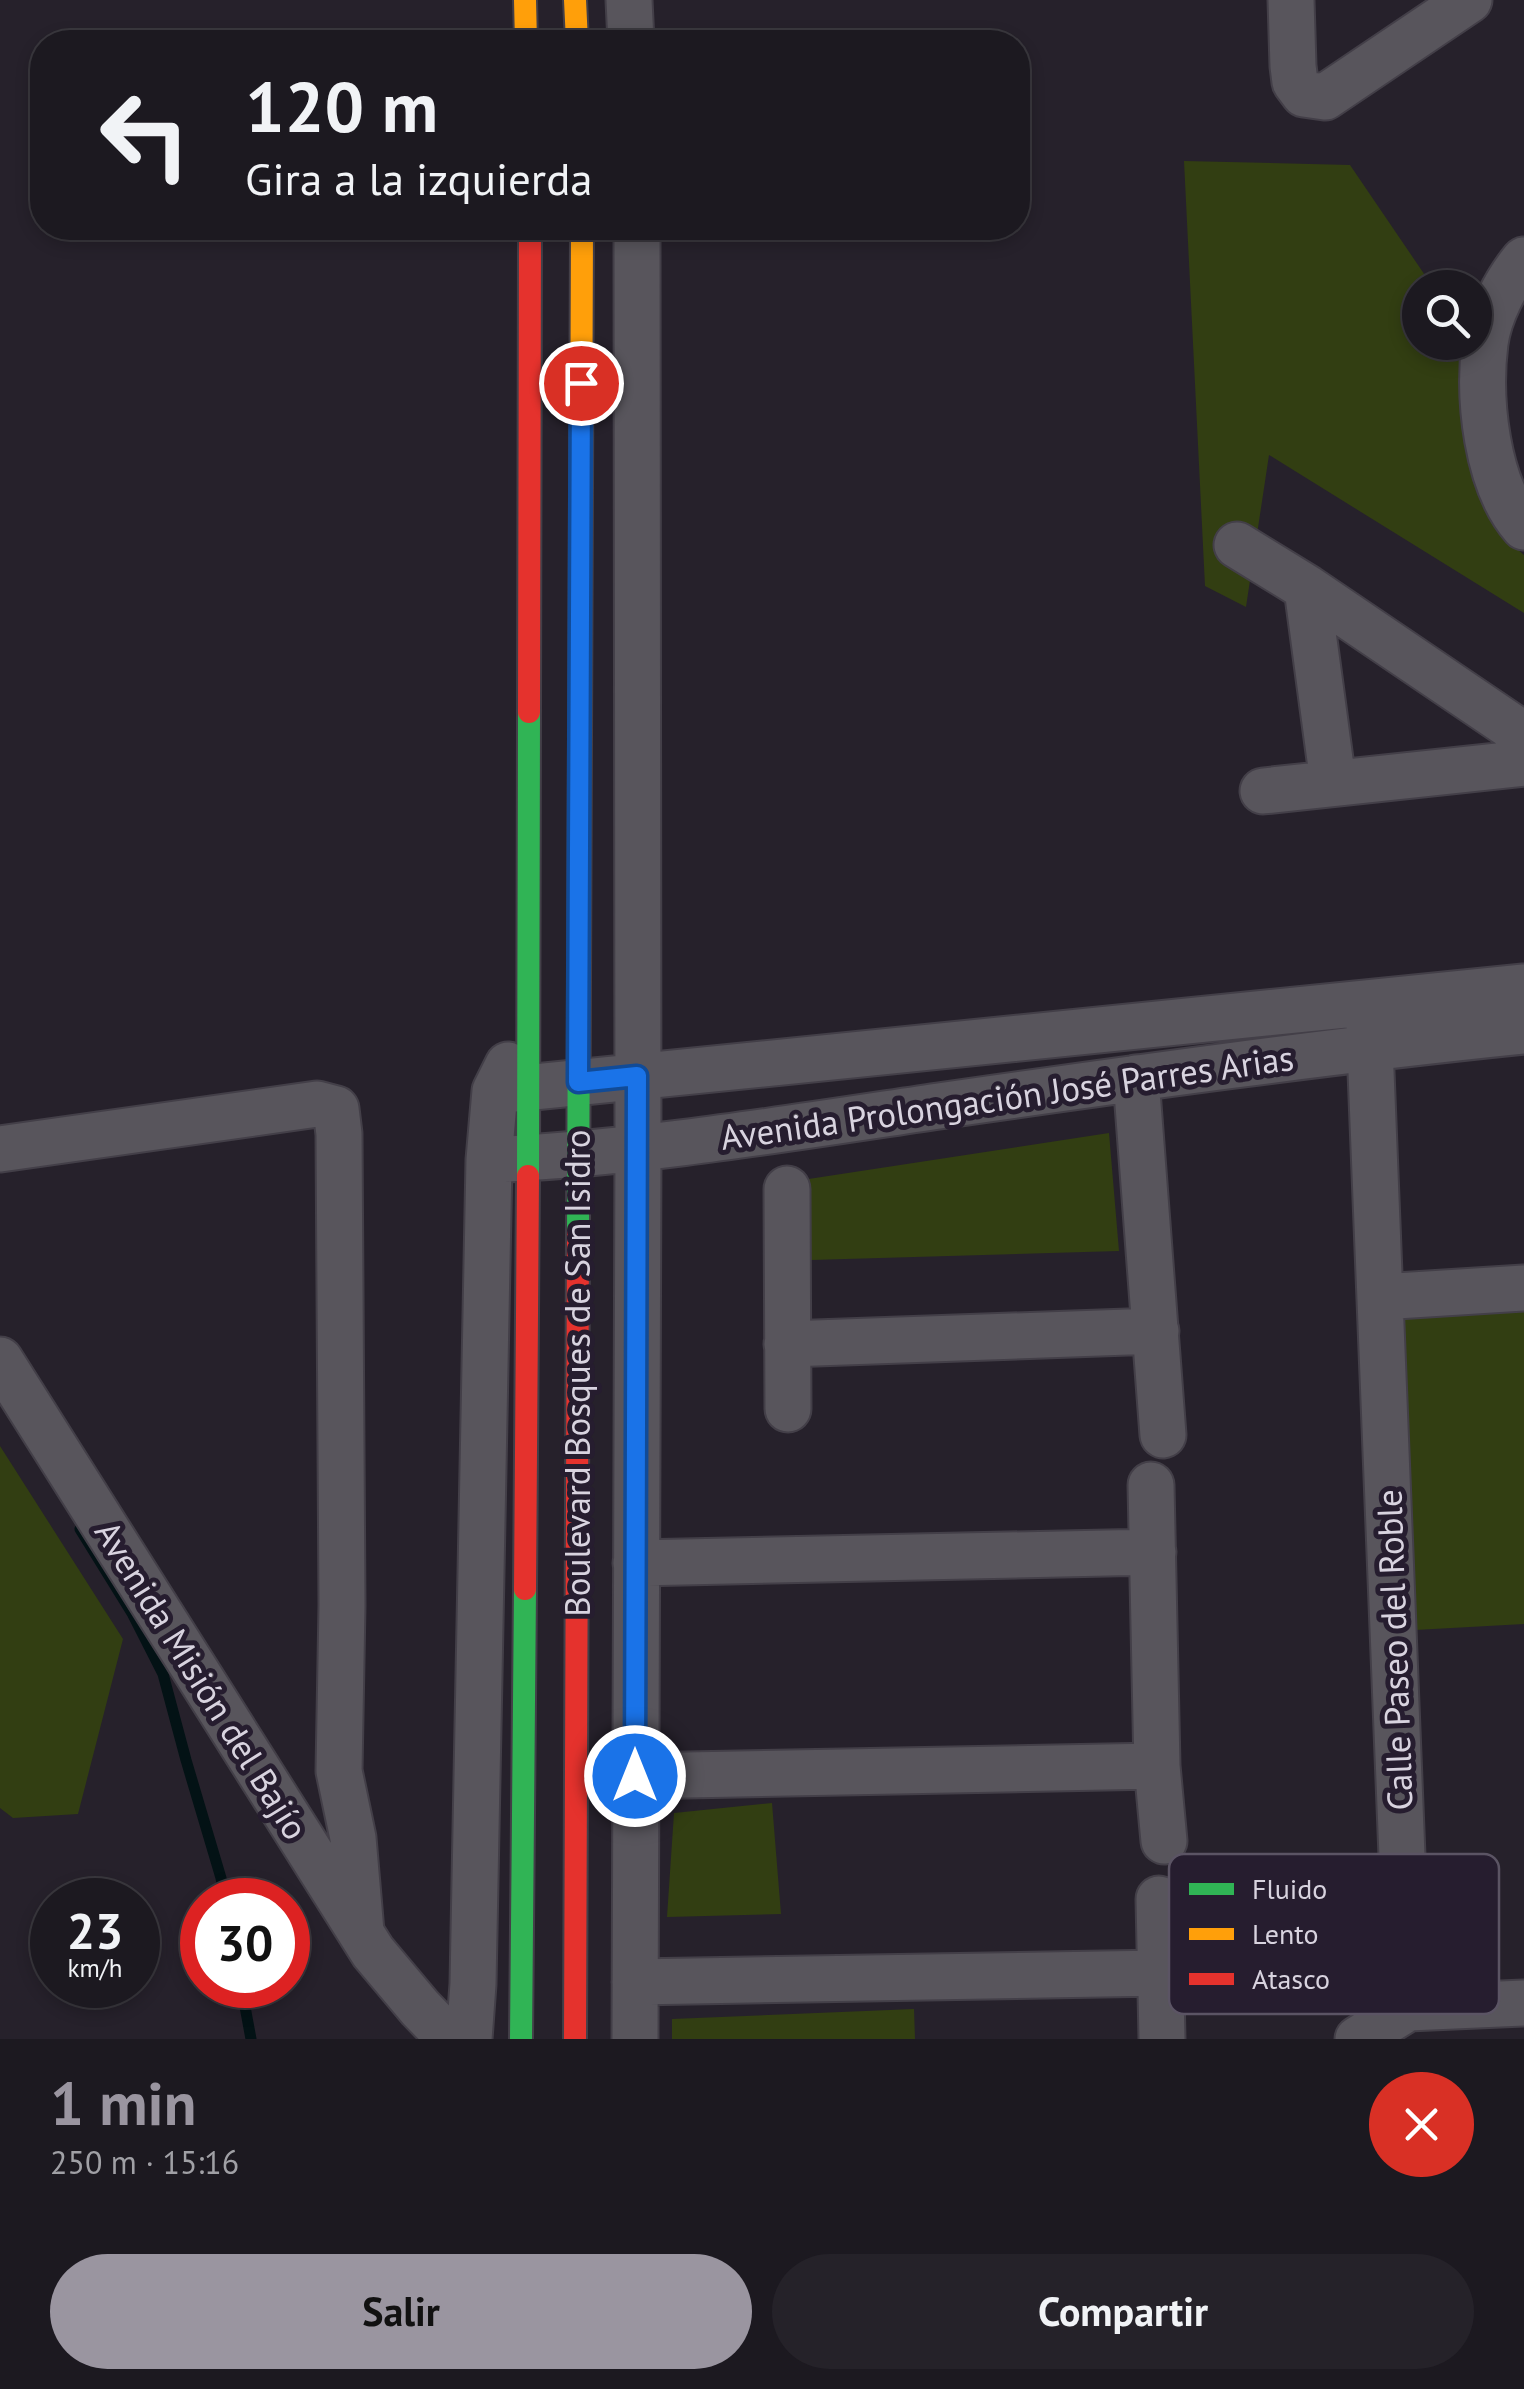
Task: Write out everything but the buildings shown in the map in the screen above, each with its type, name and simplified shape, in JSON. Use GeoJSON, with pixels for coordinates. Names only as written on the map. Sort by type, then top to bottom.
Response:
{"type":"FeatureCollection","features":[{"type":"Feature","properties":{"kind":"main road"},"geometry":{"type":"LineString","coordinates":[[525,0],[526,30]]}},
{"type":"Feature","properties":{"kind":"main road"},"geometry":{"type":"LineString","coordinates":[[575,0],[577,30]]}},
{"type":"Feature","properties":{"kind":"main road","name":"Boulevard Bosques de San Isidro"},"geometry":{"type":"LineString","coordinates":[[528,1027],[530,240]]}},
{"type":"Feature","properties":{"kind":"main road","name":"Boulevard Bosques de San Isidro"},"geometry":{"type":"LineString","coordinates":[[575,2039],[582,240]]}},
{"type":"Feature","properties":{"kind":"main road","name":"Boulevard Bosques de San Isidro"},"geometry":{"type":"LineString","coordinates":[[508,1159],[522,2039]]}},
{"type":"Feature","properties":{"kind":"street"},"geometry":{"type":"LineString","coordinates":[[629,0],[630,30]]}},
{"type":"Feature","properties":{"kind":"street"},"geometry":{"type":"LineString","coordinates":[[1291,0],[1296,82],[1304,94],[1325,96],[1469,0]]}},
{"type":"Feature","properties":{"kind":"street","name":"Boulevard Bosques de San Isidro"},"geometry":{"type":"LineString","coordinates":[[635,2039],[637,240]]}},
{"type":"Feature","properties":{"kind":"street"},"geometry":{"type":"LineString","coordinates":[[1524,260],[1506,283],[1485,340],[1483,388],[1506,431],[1500,491],[1524,527]]}},
{"type":"Feature","properties":{"kind":"street"},"geometry":{"type":"LineString","coordinates":[[1237,546],[1308,588],[1524,735]]}},
{"type":"Feature","properties":{"kind":"street"},"geometry":{"type":"LineString","coordinates":[[1308,588],[1333,782]]}},
{"type":"Feature","properties":{"kind":"street"},"geometry":{"type":"LineString","coordinates":[[1263,791],[1524,762]]}},
{"type":"Feature","properties":{"kind":"street","name":"Avenida Prolongación José Parres Arias"},"geometry":{"type":"LineString","coordinates":[[508,1159],[638,1150],[1136,1078],[1524,988]]}},
{"type":"Feature","properties":{"kind":"street","name":"Avenida Prolongación José Parres Arias"},"geometry":{"type":"LineString","coordinates":[[511,1089],[637,1076],[1369,1025],[1524,1031]]}},
{"type":"Feature","properties":{"kind":"street","name":"Calle Paseo del Roble"},"geometry":{"type":"LineString","coordinates":[[1369,1025],[1402,1854]]}},
{"type":"Feature","properties":{"kind":"street","name":"Boulevard Bosques de San Isidro"},"geometry":{"type":"LineString","coordinates":[[469,2039],[511,1089],[528,1027]]}},
{"type":"Feature","properties":{"kind":"street"},"geometry":{"type":"LineString","coordinates":[[1136,1078],[1163,1434]]}},
{"type":"Feature","properties":{"kind":"street"},"geometry":{"type":"LineString","coordinates":[[0,1149],[317,1104],[336,1109],[340,1770],[353,1838],[361,1932]]}},
{"type":"Feature","properties":{"kind":"street"},"geometry":{"type":"LineString","coordinates":[[786,1189],[788,1409]]}},
{"type":"Feature","properties":{"kind":"street"},"geometry":{"type":"LineString","coordinates":[[1380,1297],[1524,1288]]}},
{"type":"Feature","properties":{"kind":"street"},"geometry":{"type":"LineString","coordinates":[[787,1344],[1156,1331]]}},
{"type":"Feature","properties":{"kind":"street","name":"Avenida Misión del Bajío"},"geometry":{"type":"LineString","coordinates":[[0,1360],[373,1952],[450,2039]]}},
{"type":"Feature","properties":{"kind":"street"},"geometry":{"type":"LineString","coordinates":[[1152,1486],[1158,1766],[1164,1841]]}},
{"type":"Feature","properties":{"kind":"street"},"geometry":{"type":"LineString","coordinates":[[636,1563],[1152,1552]]}},
{"type":"Feature","properties":{"kind":"street"},"geometry":{"type":"LineString","coordinates":[[635,1776],[1158,1766]]}},
{"type":"Feature","properties":{"kind":"street"},"geometry":{"type":"LineString","coordinates":[[1159,1898],[1162,2039]]}},
{"type":"Feature","properties":{"kind":"street"},"geometry":{"type":"LineString","coordinates":[[635,1982],[1161,1973]]}},
{"type":"Feature","properties":{"kind":"street"},"geometry":{"type":"LineString","coordinates":[[1499,2004],[1524,2003]]}},
{"type":"Feature","properties":{"kind":"street"},"geometry":{"type":"LineString","coordinates":[[1358,2039],[1398,2014]]}},
{"type":"Feature","properties":{"kind":"green space"},"geometry":{"type":"Polygon","coordinates":[[[1184,161],[1350,165],[1421,270],[1402,270],[1402,360],[1476,360],[1480,421],[1503,537],[1524,555],[1524,613],[1269,455],[1246,607],[1205,586],[1184,161]]]}},
{"type":"Feature","properties":{"kind":"green space"},"geometry":{"type":"Polygon","coordinates":[[[1109,1133],[1119,1251],[811,1260],[802,1180],[1109,1133]]]}},
{"type":"Feature","properties":{"kind":"green space"},"geometry":{"type":"Polygon","coordinates":[[[1524,1298],[1524,1624],[1397,1631],[1388,1310],[1524,1298]]]}},
{"type":"Feature","properties":{"kind":"green space"},"geometry":{"type":"Polygon","coordinates":[[[0,1446],[123,1639],[78,1814],[13,1818],[0,1808],[0,1446]]]}},
{"type":"Feature","properties":{"kind":"green space"},"geometry":{"type":"Polygon","coordinates":[[[772,1803],[781,1914],[667,1917],[674,1813],[772,1803]]]}},
{"type":"Feature","properties":{"kind":"green space"},"geometry":{"type":"Polygon","coordinates":[[[914,2009],[915,2039],[672,2039],[672,2019],[914,2009]]]}},
{"type":"Feature","properties":{"kind":"waterway"},"geometry":{"type":"LineString","coordinates":[[80,1529],[132,1613],[163,1674],[221,1878]]}},
{"type":"Feature","properties":{"kind":"waterway"},"geometry":{"type":"LineString","coordinates":[[245,2008],[251,2039]]}},
{"type":"Feature","properties":{"kind":"traffic: fast"},"geometry":{"type":"LineString","coordinates":[[578,1233],[581,489]]}},
{"type":"Feature","properties":{"kind":"traffic: fast"},"geometry":{"type":"LineString","coordinates":[[528,1176],[529,712]]}},
{"type":"Feature","properties":{"kind":"traffic: fast"},"geometry":{"type":"LineString","coordinates":[[521,2039],[525,1589]]}},
{"type":"Feature","properties":{"kind":"traffic: slow"},"geometry":{"type":"LineString","coordinates":[[525,0],[526,30]]}},
{"type":"Feature","properties":{"kind":"traffic: slow"},"geometry":{"type":"LineString","coordinates":[[575,0],[576,30]]}},
{"type":"Feature","properties":{"kind":"traffic: slow"},"geometry":{"type":"LineString","coordinates":[[581,489],[582,240]]}},
{"type":"Feature","properties":{"kind":"traffic: jam"},"geometry":{"type":"LineString","coordinates":[[529,712],[530,240]]}},
{"type":"Feature","properties":{"kind":"traffic: jam"},"geometry":{"type":"LineString","coordinates":[[525,1589],[528,1176]]}},
{"type":"Feature","properties":{"kind":"traffic: jam"},"geometry":{"type":"LineString","coordinates":[[575,2039],[578,1233]]}},
{"type":"Feature","properties":{"kind":"route"},"geometry":{"type":"LineString","coordinates":[[581,383],[578,1082],[637,1076],[635,1776]]}}]}
